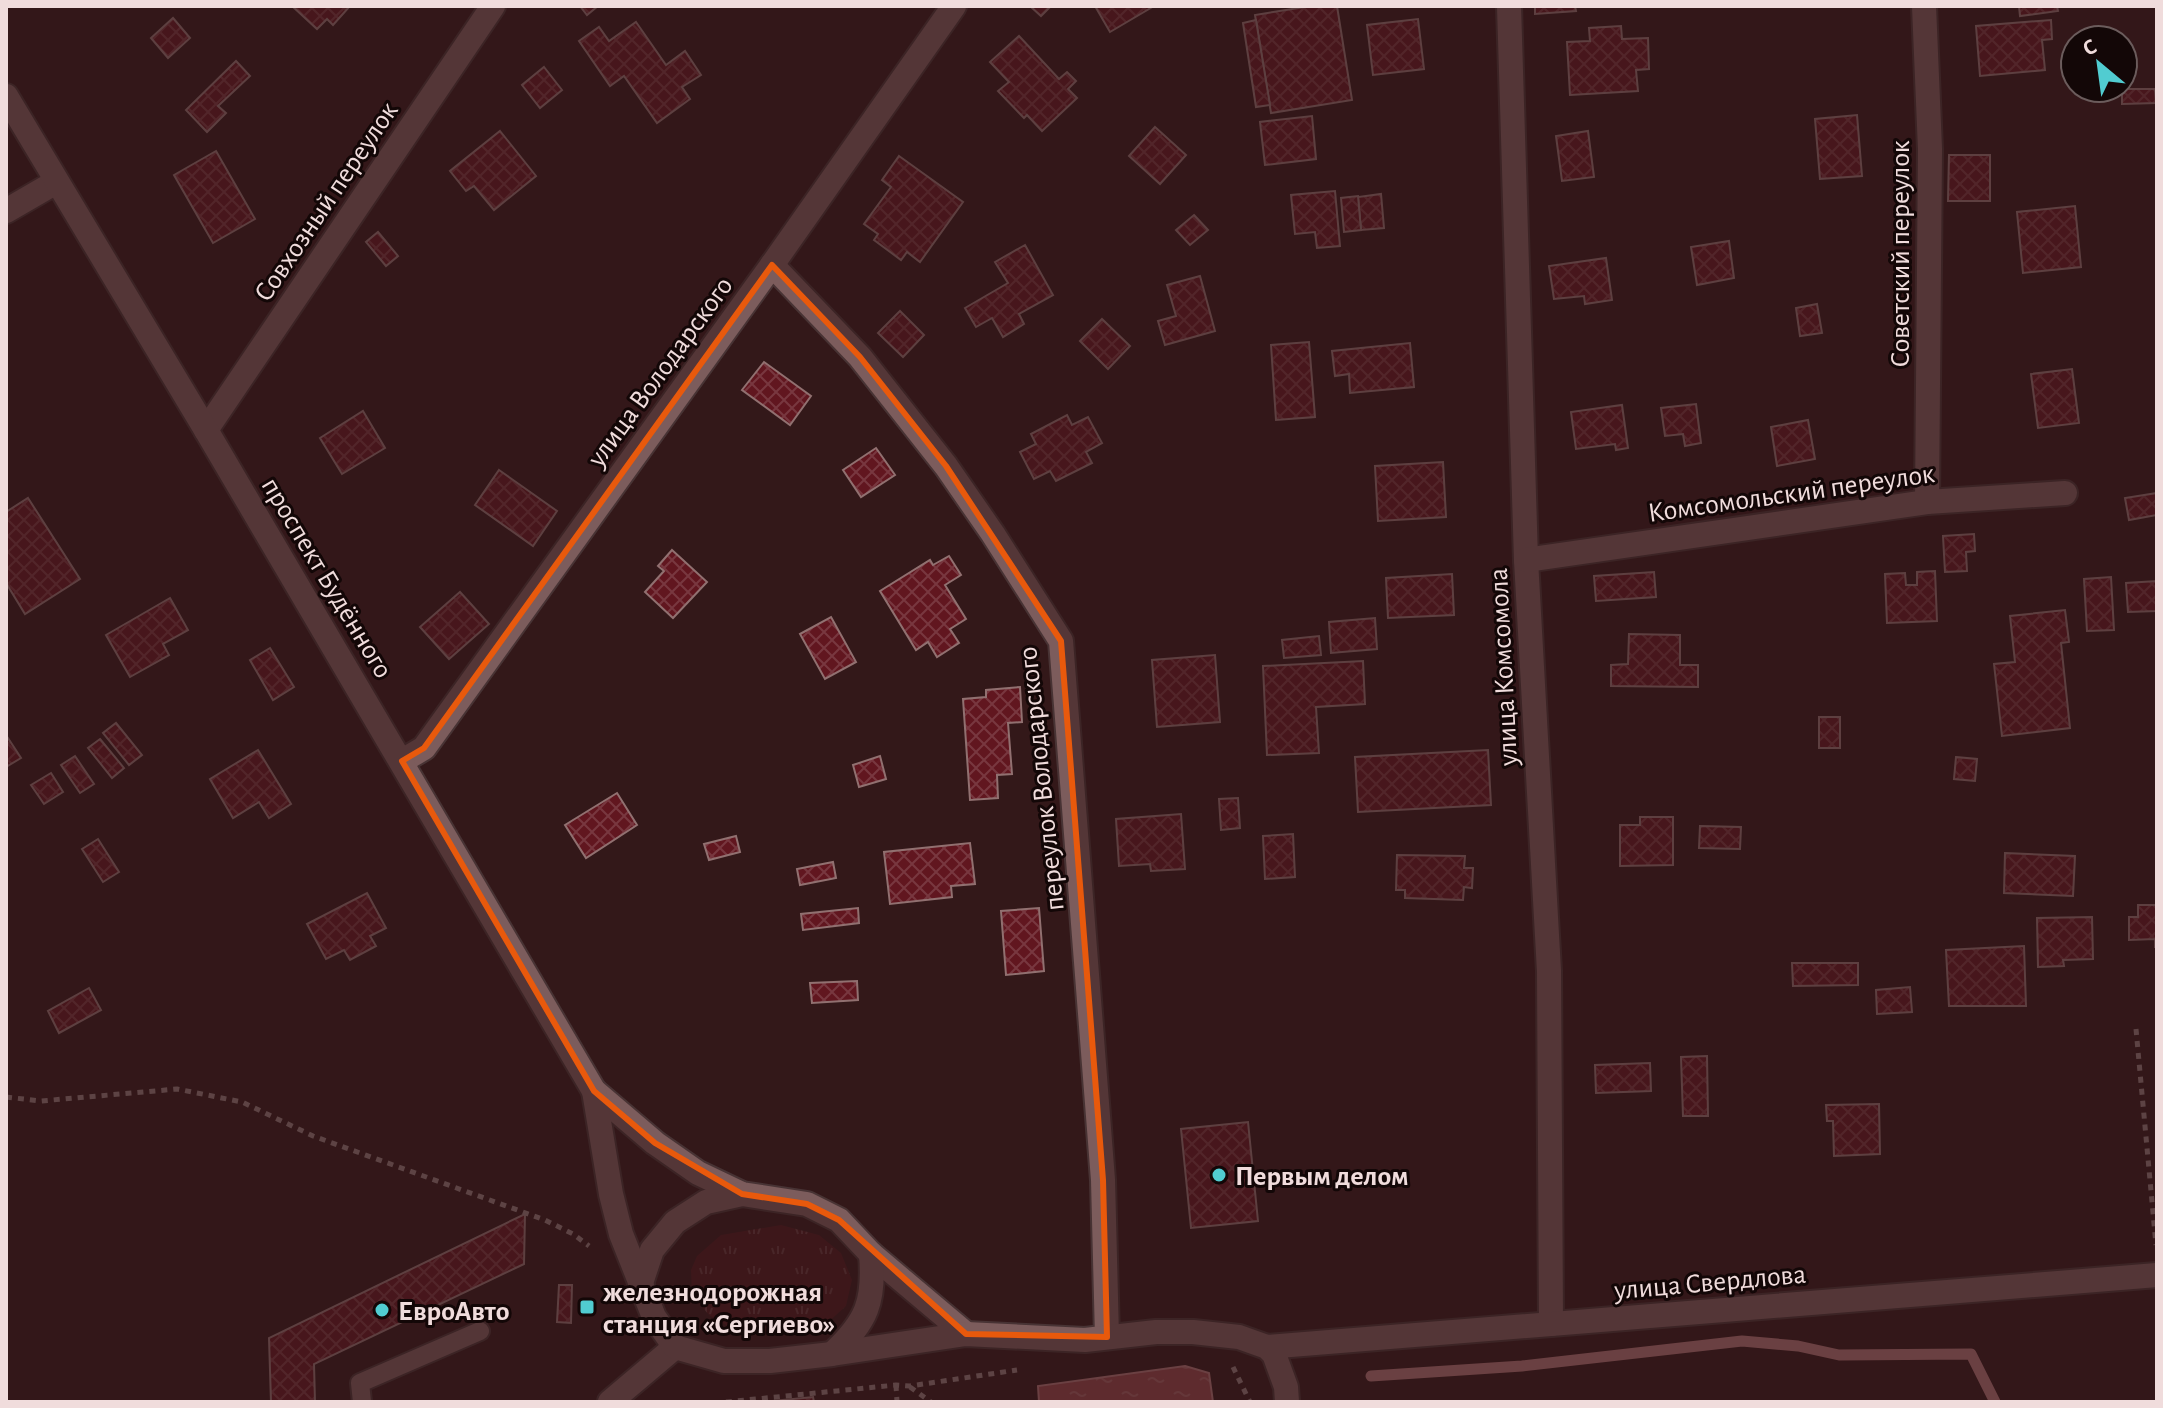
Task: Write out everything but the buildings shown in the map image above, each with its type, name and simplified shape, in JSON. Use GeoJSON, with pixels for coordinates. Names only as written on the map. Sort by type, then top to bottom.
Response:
{"type":"FeatureCollection","features":[{"type":"Feature","properties":{"kind":"street","name":"Совхозный переулок"},"geometry":{"type":"LineString","coordinates":[[206,430],[493,6]]}},
{"type":"Feature","properties":{"kind":"street","name":"улица Володарского"},"geometry":{"type":"LineString","coordinates":[[402,761],[424,748],[772,265],[954,6]]}},
{"type":"Feature","properties":{"kind":"street","name":"улица Комсомола"},"geometry":{"type":"LineString","coordinates":[[1509,6],[1526,560],[1549,971],[1551,1324]]}},
{"type":"Feature","properties":{"kind":"street","name":"Советский переулок"},"geometry":{"type":"LineString","coordinates":[[1924,6],[1936,343],[1927,502]]}},
{"type":"Feature","properties":{"kind":"street","name":"проспект Будённого"},"geometry":{"type":"LineString","coordinates":[[6,96],[402,761],[594,1091],[687,1166],[742,1194]]}},
{"type":"Feature","properties":{"kind":"street"},"geometry":{"type":"LineString","coordinates":[[6,211],[56,182]]}},
{"type":"Feature","properties":{"kind":"street","name":"переулок Володарского"},"geometry":{"type":"LineString","coordinates":[[772,265],[860,357],[946,466],[1061,641],[1103,1180],[1107,1337]]}},
{"type":"Feature","properties":{"kind":"street","name":"Комсомольский переулок"},"geometry":{"type":"LineString","coordinates":[[1526,560],[1927,502],[2065,493]]}},
{"type":"Feature","properties":{"kind":"street","name":"проспект Будённого"},"geometry":{"type":"LineString","coordinates":[[594,1091],[611,1194],[621,1234],[640,1286]]}},
{"type":"Feature","properties":{"kind":"street"},"geometry":{"type":"LineString","coordinates":[[966,1334],[871,1254],[839,1220],[807,1204],[742,1194],[706,1202],[675,1222],[652,1250],[640,1286],[654,1317],[675,1347],[724,1361],[770,1361],[966,1334],[1085,1340],[1156,1332],[1193,1332],[1239,1337],[1267,1347],[1274,1354],[1286,1387],[1287,1402]]}},
{"type":"Feature","properties":{"kind":"street"},"geometry":{"type":"LineString","coordinates":[[832,1354],[853,1335],[867,1310],[873,1283],[871,1254]]}},
{"type":"Feature","properties":{"kind":"street","name":"улица Свердлова"},"geometry":{"type":"LineString","coordinates":[[1267,1347],[2157,1275]]}},
{"type":"Feature","properties":{"kind":"street"},"geometry":{"type":"LineString","coordinates":[[610,1402],[675,1347]]}},
{"type":"Feature","properties":{"kind":"lane"},"geometry":{"type":"LineString","coordinates":[[362,1402],[360,1383],[480,1331]]}},
{"type":"Feature","properties":{"kind":"path"},"geometry":{"type":"LineString","coordinates":[[2136,1029],[2156,1251]]}},
{"type":"Feature","properties":{"kind":"path"},"geometry":{"type":"LineString","coordinates":[[6,1097],[41,1101],[177,1089],[242,1102],[313,1136],[545,1220],[589,1246]]}},
{"type":"Feature","properties":{"kind":"path"},"geometry":{"type":"LineString","coordinates":[[726,1402],[910,1386],[1027,1369]]}},
{"type":"Feature","properties":{"kind":"path"},"geometry":{"type":"LineString","coordinates":[[896,1385],[897,1402]]}},
{"type":"Feature","properties":{"kind":"path"},"geometry":{"type":"LineString","coordinates":[[910,1386],[931,1402]]}},
{"type":"Feature","properties":{"kind":"highlighted area"},"geometry":{"type":"Polygon","coordinates":[[[772,265],[860,357],[946,466],[1061,641],[1103,1180],[1107,1337],[966,1334],[839,1220],[807,1204],[742,1194],[655,1143],[594,1091],[402,761],[424,748],[772,265]]]}},
{"type":"Feature","properties":{"kind":"green space"},"geometry":{"type":"Polygon","coordinates":[[[781,1225],[819,1235],[841,1253],[852,1280],[846,1306],[825,1325],[780,1332],[733,1329],[709,1315],[692,1295],[691,1270],[697,1256],[721,1235],[781,1225]]]}},
{"type":"Feature","properties":{"kind":"water"},"geometry":{"type":"Polygon","coordinates":[[[1185,1366],[1209,1373],[1213,1402],[1039,1402],[1038,1386],[1185,1366]]]}},
{"type":"Feature","properties":{"kind":"waterway"},"geometry":{"type":"LineString","coordinates":[[1371,1376],[1522,1366],[1742,1341],[1798,1346],[1839,1355],[1971,1354],[1995,1402]]}},
{"type":"Feature","properties":{"kind":"place","name":"Первым делом"},"geometry":{"type":"Point","coordinates":[1219,1175]}},
{"type":"Feature","properties":{"kind":"place","name":"железнодорожная станция «Сергиево»"},"geometry":{"type":"Point","coordinates":[587,1307]}},
{"type":"Feature","properties":{"kind":"place","name":"ЕвроАвто"},"geometry":{"type":"Point","coordinates":[382,1310]}}]}
